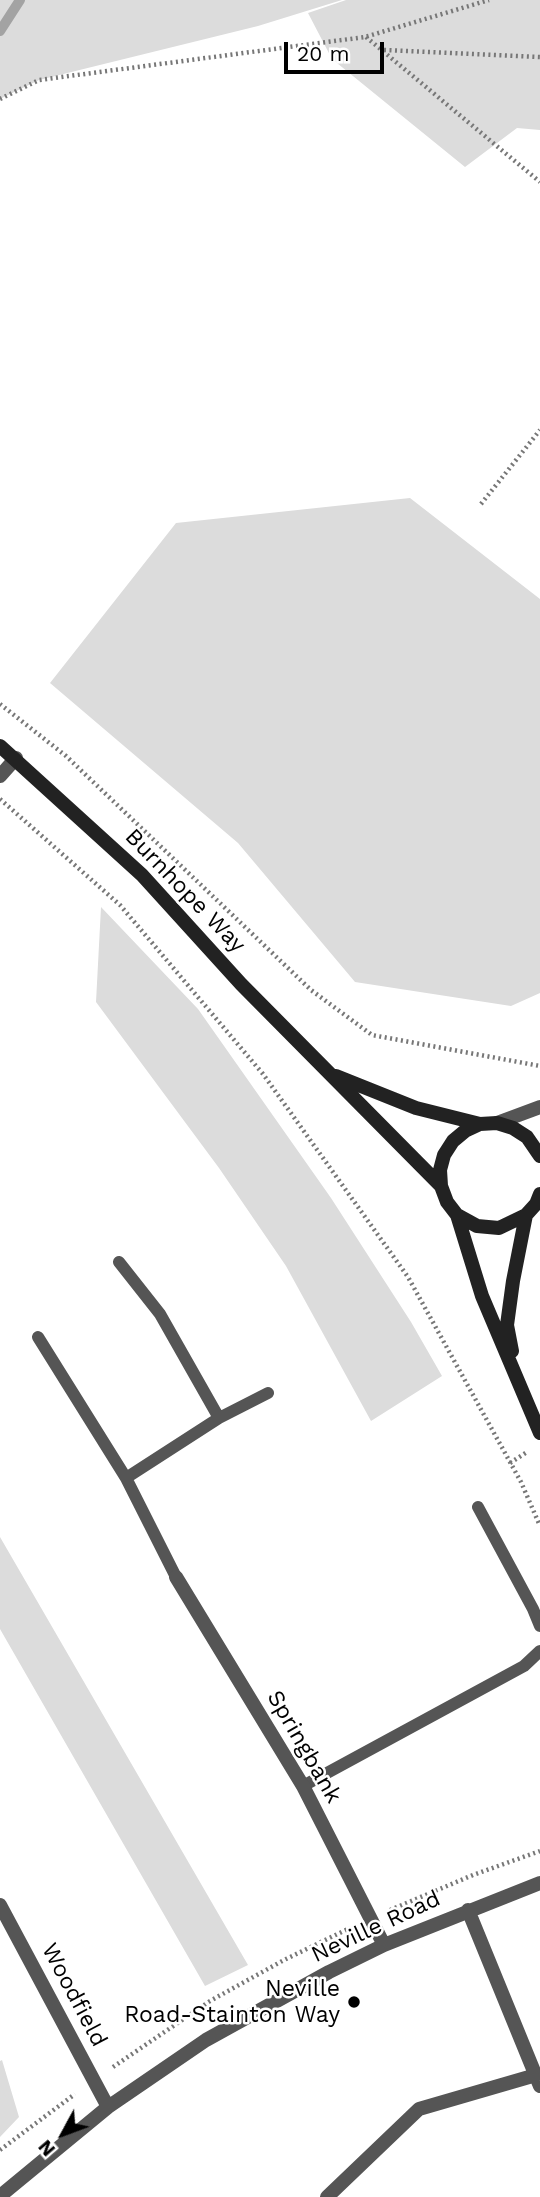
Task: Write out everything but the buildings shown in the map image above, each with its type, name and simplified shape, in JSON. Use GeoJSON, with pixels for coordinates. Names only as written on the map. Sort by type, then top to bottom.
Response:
{"type":"FeatureCollection","features":[{"type":"Feature","properties":{"kind":"main road","name":"Burnhope Way"},"geometry":{"type":"LineString","coordinates":[[0,746],[142,875],[241,984],[441,1186],[447,1202],[457,1215]]}},
{"type":"Feature","properties":{"kind":"main road","name":"Burnhope Way"},"geometry":{"type":"LineString","coordinates":[[331,1074],[416,1108],[480,1124],[497,1124]]}},
{"type":"Feature","properties":{"kind":"main road"},"geometry":{"type":"LineString","coordinates":[[441,1186],[440,1170],[444,1155],[453,1141],[465,1130],[480,1124]]}},
{"type":"Feature","properties":{"kind":"main road"},"geometry":{"type":"LineString","coordinates":[[497,1124],[513,1128],[527,1137],[540,1156]]}},
{"type":"Feature","properties":{"kind":"main road"},"geometry":{"type":"LineString","coordinates":[[457,1215],[477,1226],[499,1228],[526,1216],[540,1195]]}},
{"type":"Feature","properties":{"kind":"main road"},"geometry":{"type":"LineString","coordinates":[[457,1215],[482,1296],[540,1433]]}},
{"type":"Feature","properties":{"kind":"main road"},"geometry":{"type":"LineString","coordinates":[[516,1374],[507,1325],[526,1216]]}},
{"type":"Feature","properties":{"kind":"street"},"geometry":{"type":"LineString","coordinates":[[0,776],[16,758]]}},
{"type":"Feature","properties":{"kind":"street"},"geometry":{"type":"LineString","coordinates":[[497,1124],[540,1107]]}},
{"type":"Feature","properties":{"kind":"street","name":"Springbank"},"geometry":{"type":"LineString","coordinates":[[176,1577],[303,1786],[384,1945]]}},
{"type":"Feature","properties":{"kind":"street","name":"Neville Road"},"geometry":{"type":"LineString","coordinates":[[0,2196],[108,2107],[206,2040],[384,1945],[540,1884]]}},
{"type":"Feature","properties":{"kind":"street","name":"Woodfield"},"geometry":{"type":"LineString","coordinates":[[0,1905],[108,2107]]}},
{"type":"Feature","properties":{"kind":"street"},"geometry":{"type":"LineString","coordinates":[[327,2197],[419,2109],[538,2080],[468,1910]]}},
{"type":"Feature","properties":{"kind":"lane"},"geometry":{"type":"LineString","coordinates":[[119,1262],[160,1314],[219,1418]]}},
{"type":"Feature","properties":{"kind":"lane"},"geometry":{"type":"LineString","coordinates":[[38,1337],[126,1478],[176,1577]]}},
{"type":"Feature","properties":{"kind":"lane"},"geometry":{"type":"LineString","coordinates":[[126,1478],[219,1418],[268,1393]]}},
{"type":"Feature","properties":{"kind":"lane"},"geometry":{"type":"LineString","coordinates":[[478,1507],[540,1626]]}},
{"type":"Feature","properties":{"kind":"lane"},"geometry":{"type":"LineString","coordinates":[[303,1786],[524,1666],[540,1651]]}},
{"type":"Feature","properties":{"kind":"path"},"geometry":{"type":"LineString","coordinates":[[1,98],[39,80],[365,37],[489,0]]}},
{"type":"Feature","properties":{"kind":"path"},"geometry":{"type":"LineString","coordinates":[[365,37],[540,182]]}},
{"type":"Feature","properties":{"kind":"path"},"geometry":{"type":"LineString","coordinates":[[382,50],[540,57]]}},
{"type":"Feature","properties":{"kind":"path"},"geometry":{"type":"LineString","coordinates":[[481,504],[540,430]]}},
{"type":"Feature","properties":{"kind":"path"},"geometry":{"type":"LineString","coordinates":[[0,704],[66,757],[311,990],[372,1035],[540,1066]]}},
{"type":"Feature","properties":{"kind":"path"},"geometry":{"type":"LineString","coordinates":[[0,799],[120,905],[263,1074],[408,1277],[521,1482],[540,1526]]}},
{"type":"Feature","properties":{"kind":"shaded area"},"geometry":{"type":"Polygon","coordinates":[[[0,0],[342,0],[258,26],[39,80],[2,98],[0,0]]]}},
{"type":"Feature","properties":{"kind":"shaded area"},"geometry":{"type":"Polygon","coordinates":[[[346,0],[540,0],[540,130],[517,128],[465,167],[332,59],[308,13],[346,0]]]}},
{"type":"Feature","properties":{"kind":"shaded area"},"geometry":{"type":"Polygon","coordinates":[[[410,498],[540,599],[540,993],[511,1006],[355,982],[238,843],[50,683],[176,523],[410,498]]]}},
{"type":"Feature","properties":{"kind":"shaded area"},"geometry":{"type":"Polygon","coordinates":[[[101,907],[198,1009],[331,1198],[411,1322],[442,1376],[371,1421],[286,1266],[219,1168],[96,1002],[101,907]]]}},
{"type":"Feature","properties":{"kind":"shaded area"},"geometry":{"type":"Polygon","coordinates":[[[0,1537],[248,1965],[205,1986],[0,1629],[0,1537]]]}},
{"type":"Feature","properties":{"kind":"shaded area"},"geometry":{"type":"Polygon","coordinates":[[[2,2060],[19,2117],[0,2137],[0,2061],[2,2060]]]}},
{"type":"Feature","properties":{"kind":"waterway"},"geometry":{"type":"LineString","coordinates":[[0,31],[20,0]]}},
{"type":"Feature","properties":{"kind":"place","name":"Neville Road-Stainton Way"},"geometry":{"type":"Point","coordinates":[354,2002]}}]}
